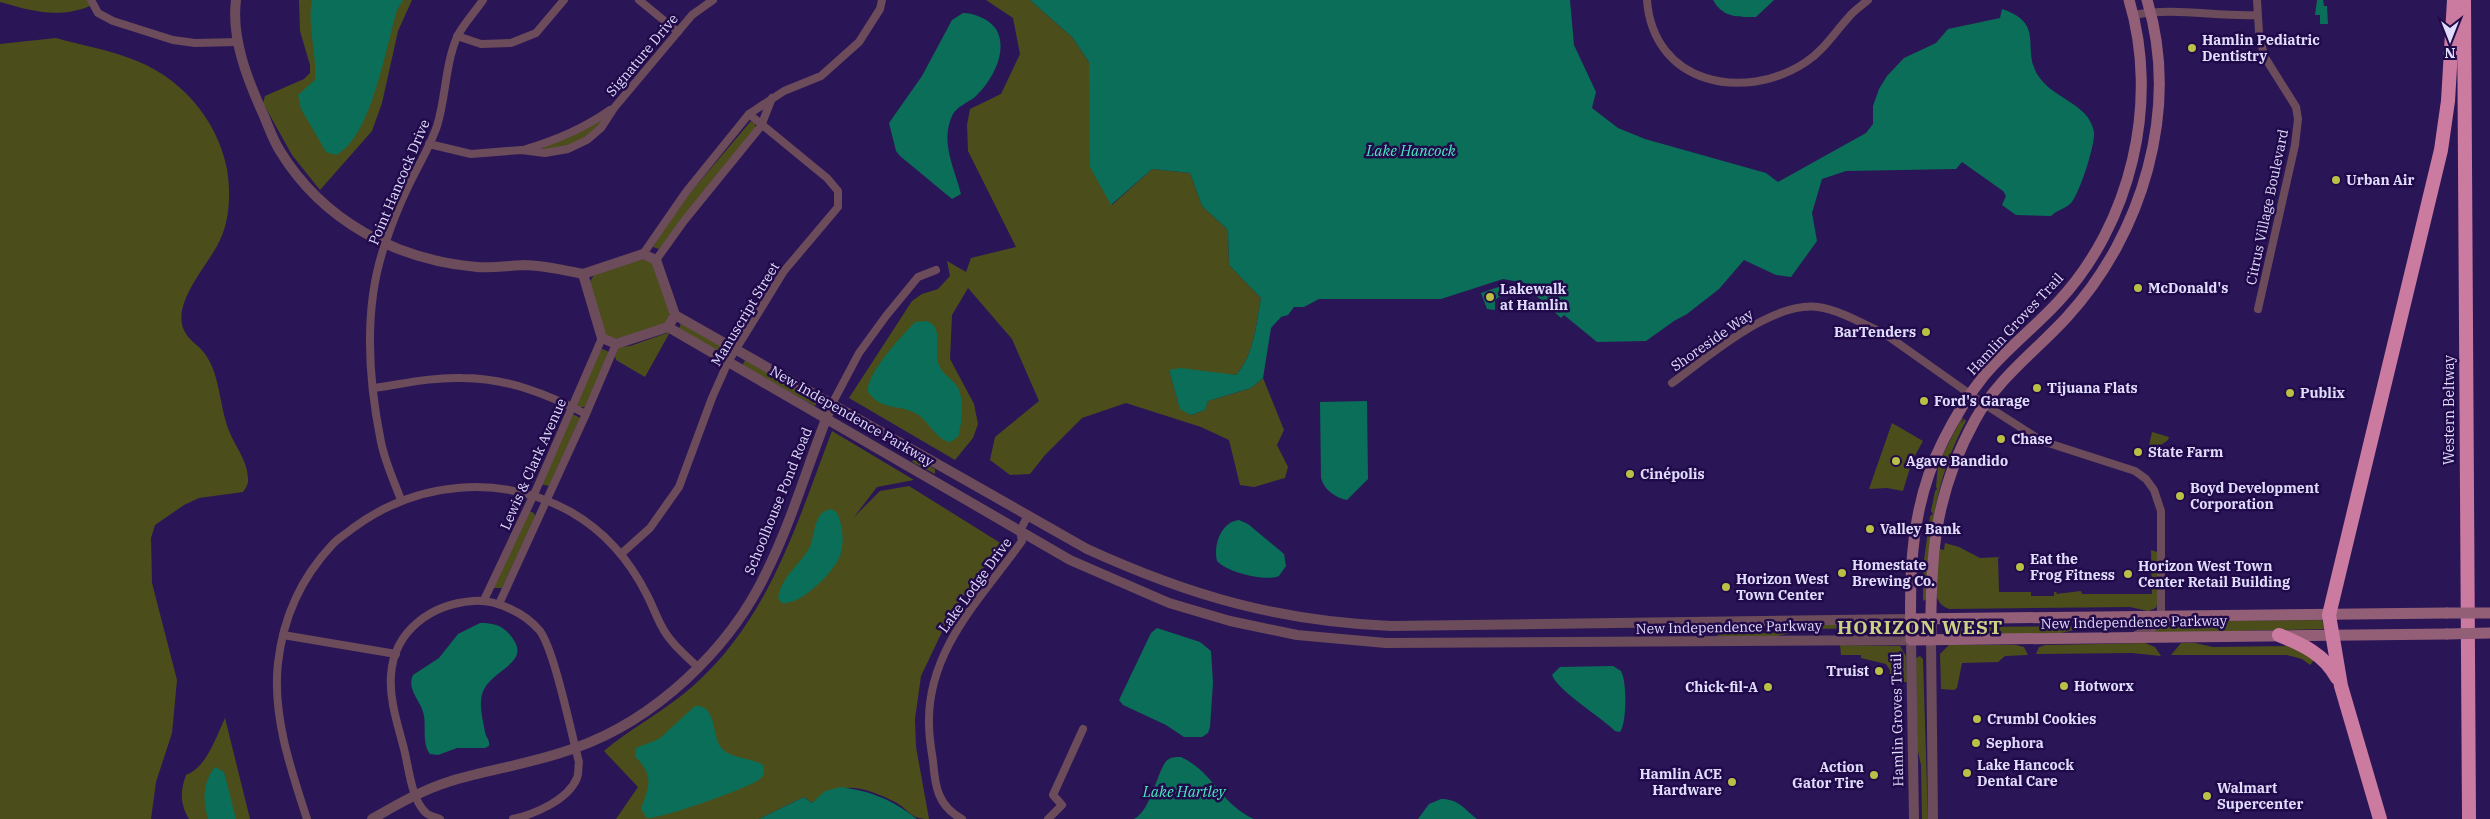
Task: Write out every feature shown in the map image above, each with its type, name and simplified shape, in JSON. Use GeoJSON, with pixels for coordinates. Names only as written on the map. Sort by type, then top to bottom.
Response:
{"type":"FeatureCollection","features":[{"type":"Feature","properties":{"kind":"highway"},"geometry":{"type":"LineString","coordinates":[[2380,819],[2341,686],[2329,615],[2441,150],[2448,101],[2454,0]]}},
{"type":"Feature","properties":{"kind":"highway","name":"Western Beltway"},"geometry":{"type":"LineString","coordinates":[[2464,0],[2469,819]]}},
{"type":"Feature","properties":{"kind":"highway"},"geometry":{"type":"LineString","coordinates":[[2279,635],[2316,652],[2327,663],[2341,686]]}},
{"type":"Feature","properties":{"kind":"main road","name":"Hamlin Groves Trail"},"geometry":{"type":"LineString","coordinates":[[1911,640],[1911,565],[1918,510],[1937,455],[1970,394],[2002,357],[2058,302],[2080,275],[2097,249],[2129,175],[2140,120],[2142,71],[2134,15],[2129,0]]}},
{"type":"Feature","properties":{"kind":"main road"},"geometry":{"type":"LineString","coordinates":[[1931,640],[1932,560],[1938,515],[1957,458],[1984,404],[2016,365],[2071,312],[2090,290],[2121,240],[2145,181],[2156,123],[2158,72],[2147,0]]}},
{"type":"Feature","properties":{"kind":"main road","name":"New Independence Parkway"},"geometry":{"type":"LineString","coordinates":[[1910,619],[2490,613]]}},
{"type":"Feature","properties":{"kind":"main road","name":"New Independence Parkway"},"geometry":{"type":"LineString","coordinates":[[1911,640],[2490,633]]}},
{"type":"Feature","properties":{"kind":"street"},"geometry":{"type":"LineString","coordinates":[[92,0],[98,13],[113,20],[173,40],[195,43],[238,42]]}},
{"type":"Feature","properties":{"kind":"street"},"geometry":{"type":"LineString","coordinates":[[236,0],[238,42],[261,110],[279,150],[296,173],[340,219],[385,244],[436,261],[481,267],[525,265],[557,268],[582,274],[643,254],[686,192],[748,114],[773,97],[821,76],[859,42],[880,9],[882,0]]}},
{"type":"Feature","properties":{"kind":"street","name":"Point Hancock Drive"},"geometry":{"type":"LineString","coordinates":[[401,500],[382,444],[373,388],[370,358],[370,324],[373,295],[385,244],[405,192],[429,144],[445,96],[449,63],[458,36],[483,0]]}},
{"type":"Feature","properties":{"kind":"street"},"geometry":{"type":"LineString","coordinates":[[458,36],[481,44],[511,43],[536,33],[564,0]]}},
{"type":"Feature","properties":{"kind":"street"},"geometry":{"type":"LineString","coordinates":[[639,0],[678,32]]}},
{"type":"Feature","properties":{"kind":"street","name":"Signature Drive"},"geometry":{"type":"LineString","coordinates":[[521,150],[545,153],[568,149],[587,140],[601,128],[614,108],[692,15],[713,0]]}},
{"type":"Feature","properties":{"kind":"street"},"geometry":{"type":"LineString","coordinates":[[1647,0],[1653,29],[1671,58],[1696,75],[1717,82],[1736,84],[1771,79],[1807,61],[1825,47],[1849,16],[1868,0]]}},
{"type":"Feature","properties":{"kind":"street","name":"Citrus Village Boulevard"},"geometry":{"type":"LineString","coordinates":[[2257,0],[2257,15],[2264,56],[2296,107],[2298,119],[2295,145],[2258,308]]}},
{"type":"Feature","properties":{"kind":"street"},"geometry":{"type":"LineString","coordinates":[[2134,15],[2150,12],[2183,11],[2230,16],[2257,15]]}},
{"type":"Feature","properties":{"kind":"street"},"geometry":{"type":"LineString","coordinates":[[656,260],[684,221],[761,126],[773,97]]}},
{"type":"Feature","properties":{"kind":"street","name":"Signature Drive"},"geometry":{"type":"LineString","coordinates":[[429,144],[471,154],[521,150],[559,139],[586,127],[614,108]]}},
{"type":"Feature","properties":{"kind":"street","name":"Manuscript Street"},"geometry":{"type":"LineString","coordinates":[[621,554],[650,528],[679,487],[712,398],[728,362],[784,271],[838,207],[838,191],[827,178],[748,114]]}},
{"type":"Feature","properties":{"kind":"street"},"geometry":{"type":"LineString","coordinates":[[582,274],[602,338],[616,344],[668,327],[675,315],[656,260],[643,254]]}},
{"type":"Feature","properties":{"kind":"street","name":"Schoolhouse Pond Road"},"geometry":{"type":"LineString","coordinates":[[372,819],[416,794],[450,781],[575,748],[611,732],[647,710],[699,668],[735,625],[766,574],[826,418],[859,353],[918,277],[936,270]]}},
{"type":"Feature","properties":{"kind":"street","name":"Shoreside Way"},"geometry":{"type":"LineString","coordinates":[[1672,383],[1742,332],[1776,312],[1817,307],[1885,334],[1984,404],[2042,441],[2121,465],[2146,478],[2160,501],[2161,616]]}},
{"type":"Feature","properties":{"kind":"street","name":"New Independence Parkway"},"geometry":{"type":"LineString","coordinates":[[675,315],[1087,549],[1131,569],[1188,591],[1234,604],[1300,618],[1348,624],[1462,626],[1910,619]]}},
{"type":"Feature","properties":{"kind":"street","name":"New Independence Parkway"},"geometry":{"type":"LineString","coordinates":[[668,327],[1070,560],[1169,603],[1230,621],[1297,635],[1346,641],[1576,644],[1911,640]]}},
{"type":"Feature","properties":{"kind":"street","name":"Lewis & Clark Avenue"},"geometry":{"type":"LineString","coordinates":[[484,600],[534,494],[602,338]]}},
{"type":"Feature","properties":{"kind":"street","name":"Lewis & Clark Avenue"},"geometry":{"type":"LineString","coordinates":[[499,604],[616,344]]}},
{"type":"Feature","properties":{"kind":"street"},"geometry":{"type":"LineString","coordinates":[[373,388],[460,378],[496,380],[522,386],[586,414]]}},
{"type":"Feature","properties":{"kind":"street"},"geometry":{"type":"LineString","coordinates":[[307,819],[291,764],[278,702],[277,682],[283,635],[293,602],[309,575],[333,544],[364,520],[401,500],[434,490],[472,487],[499,488],[534,494],[572,513],[594,528],[621,554],[637,576],[668,636],[699,668]]}},
{"type":"Feature","properties":{"kind":"street"},"geometry":{"type":"LineString","coordinates":[[1020,531],[1028,515]]}},
{"type":"Feature","properties":{"kind":"street","name":"Lake Lodge Drive"},"geometry":{"type":"LineString","coordinates":[[962,819],[950,812],[936,788],[929,723],[937,668],[952,634],[1022,541],[1020,531]]}},
{"type":"Feature","properties":{"kind":"street"},"geometry":{"type":"LineString","coordinates":[[440,819],[426,814],[416,794],[392,702],[391,674],[396,654],[406,633],[426,615],[455,602],[484,600],[499,604],[520,615],[540,632],[550,654],[579,762],[578,777],[572,786],[557,800],[527,816],[513,819]]}},
{"type":"Feature","properties":{"kind":"street"},"geometry":{"type":"LineString","coordinates":[[2131,638],[2151,629],[2161,616]]}},
{"type":"Feature","properties":{"kind":"street"},"geometry":{"type":"LineString","coordinates":[[283,635],[396,654]]}},
{"type":"Feature","properties":{"kind":"street","name":"Hamlin Groves Trail"},"geometry":{"type":"LineString","coordinates":[[1911,640],[1914,819]]}},
{"type":"Feature","properties":{"kind":"street"},"geometry":{"type":"LineString","coordinates":[[1931,640],[1933,819]]}},
{"type":"Feature","properties":{"kind":"street"},"geometry":{"type":"LineString","coordinates":[[1048,819],[1062,805],[1053,795],[1083,729]]}},
{"type":"Feature","properties":{"kind":"shaded area"},"geometry":{"type":"Polygon","coordinates":[[[0,0],[87,0],[90,6],[56,13],[34,11],[0,2],[0,0]]]}},
{"type":"Feature","properties":{"kind":"shaded area"},"geometry":{"type":"Polygon","coordinates":[[[299,0],[412,0],[398,31],[382,103],[372,131],[320,190],[292,155],[263,103],[265,96],[304,79],[310,73],[310,65],[300,31],[299,0]]]}},
{"type":"Feature","properties":{"kind":"shaded area"},"geometry":{"type":"Polygon","coordinates":[[[986,0],[1030,0],[1072,37],[1089,62],[1112,205],[1152,169],[1190,173],[1202,206],[1228,230],[1229,265],[1261,298],[1251,349],[1247,359],[1236,375],[1169,370],[1180,408],[1191,415],[1205,410],[1208,401],[1251,388],[1263,378],[1284,430],[1277,445],[1288,467],[1285,478],[1254,487],[1240,485],[1229,440],[1201,427],[1126,403],[1082,418],[1045,455],[1030,474],[1010,475],[990,460],[995,437],[1039,401],[1012,339],[968,288],[952,315],[950,359],[974,404],[978,424],[973,438],[955,460],[849,398],[912,301],[922,294],[938,289],[950,276],[947,261],[966,272],[971,258],[1016,247],[968,151],[967,125],[970,109],[1001,94],[1020,54],[1013,18],[986,0]]]}},
{"type":"Feature","properties":{"kind":"shaded area"},"geometry":{"type":"Polygon","coordinates":[[[56,38],[129,58],[164,75],[193,101],[205,116],[222,150],[227,169],[229,199],[225,228],[217,246],[187,296],[181,318],[185,332],[205,354],[214,372],[226,423],[246,465],[248,482],[243,492],[199,498],[184,505],[155,525],[151,538],[152,583],[177,680],[172,733],[156,782],[151,819],[0,819],[0,44],[56,38]]]}},
{"type":"Feature","properties":{"kind":"shaded area"},"geometry":{"type":"Polygon","coordinates":[[[608,116],[577,142],[560,148],[538,150],[608,116]]]}},
{"type":"Feature","properties":{"kind":"shaded area"},"geometry":{"type":"Polygon","coordinates":[[[751,121],[755,124],[755,129],[659,249],[653,247],[673,213],[751,121]]]}},
{"type":"Feature","properties":{"kind":"shaded area"},"geometry":{"type":"Polygon","coordinates":[[[642,259],[652,262],[669,312],[669,319],[663,325],[616,339],[606,336],[589,283],[594,275],[642,259]]]}},
{"type":"Feature","properties":{"kind":"shaded area"},"geometry":{"type":"Polygon","coordinates":[[[681,323],[723,347],[720,352],[679,329],[681,323]]]}},
{"type":"Feature","properties":{"kind":"shaded area"},"geometry":{"type":"Polygon","coordinates":[[[670,332],[645,377],[616,360],[615,356],[619,347],[630,346],[670,332]]]}},
{"type":"Feature","properties":{"kind":"shaded area"},"geometry":{"type":"Polygon","coordinates":[[[603,349],[609,352],[585,407],[577,407],[576,404],[600,350],[603,349]]]}},
{"type":"Feature","properties":{"kind":"shaded area"},"geometry":{"type":"Polygon","coordinates":[[[745,360],[818,401],[815,406],[742,366],[745,360]]]}},
{"type":"Feature","properties":{"kind":"shaded area"},"geometry":{"type":"Polygon","coordinates":[[[573,414],[580,418],[549,486],[540,484],[573,414]]]}},
{"type":"Feature","properties":{"kind":"shaded area"},"geometry":{"type":"Polygon","coordinates":[[[1964,418],[1960,424],[1965,419],[1966,421],[1947,463],[1936,507],[1929,553],[1926,599],[1923,601],[1923,567],[1930,516],[1933,514],[1931,511],[1937,489],[1938,464],[1961,419],[1964,418]]]}},
{"type":"Feature","properties":{"kind":"shaded area"},"geometry":{"type":"Polygon","coordinates":[[[1892,423],[1923,441],[1912,461],[1903,491],[1887,488],[1869,489],[1892,423]]]}},
{"type":"Feature","properties":{"kind":"shaded area"},"geometry":{"type":"Polygon","coordinates":[[[832,431],[914,480],[877,487],[854,517],[880,491],[909,486],[1002,544],[950,615],[921,676],[915,719],[916,747],[929,819],[913,816],[895,802],[873,792],[863,789],[842,788],[822,795],[812,803],[804,797],[759,819],[616,819],[638,787],[604,751],[693,686],[719,660],[742,631],[778,568],[832,431]]]}},
{"type":"Feature","properties":{"kind":"shaded area"},"geometry":{"type":"Polygon","coordinates":[[[2152,432],[2169,437],[2168,440],[2147,455],[2152,432]]]}},
{"type":"Feature","properties":{"kind":"shaded area"},"geometry":{"type":"Polygon","coordinates":[[[915,458],[935,469],[935,474],[914,463],[912,461],[915,458]]]}},
{"type":"Feature","properties":{"kind":"shaded area"},"geometry":{"type":"Polygon","coordinates":[[[529,511],[534,513],[535,517],[502,588],[494,588],[493,585],[529,511]]]}},
{"type":"Feature","properties":{"kind":"shaded area"},"geometry":{"type":"Polygon","coordinates":[[[1945,543],[1959,547],[1980,558],[2001,557],[1998,558],[1999,592],[2031,592],[2031,596],[2054,596],[2054,592],[2057,592],[2056,594],[2081,591],[2082,594],[2152,594],[2151,550],[2157,552],[2158,602],[2156,608],[2148,611],[2130,607],[1949,609],[1937,599],[1935,591],[1940,549],[1944,550],[1945,543]]]}},
{"type":"Feature","properties":{"kind":"shaded area"},"geometry":{"type":"Polygon","coordinates":[[[2322,620],[2325,629],[2153,633],[2166,621],[2322,620]]]}},
{"type":"Feature","properties":{"kind":"shaded area"},"geometry":{"type":"Polygon","coordinates":[[[2105,622],[2143,622],[2147,625],[2144,629],[2074,630],[2057,634],[1949,634],[1946,631],[1948,628],[1953,627],[2087,626],[2105,622]]]}},
{"type":"Feature","properties":{"kind":"shaded area"},"geometry":{"type":"Polygon","coordinates":[[[1806,625],[1892,625],[1893,628],[1809,629],[1772,637],[1717,636],[1718,634],[1771,633],[1806,625]]]}},
{"type":"Feature","properties":{"kind":"shaded area"},"geometry":{"type":"Polygon","coordinates":[[[2145,643],[2155,647],[2161,656],[2132,653],[2036,654],[2039,647],[2046,645],[2145,643]]]}},
{"type":"Feature","properties":{"kind":"shaded area"},"geometry":{"type":"Polygon","coordinates":[[[2181,643],[2195,643],[2213,647],[2293,646],[2316,658],[2310,665],[2302,659],[2287,655],[2171,655],[2181,643]]]}},
{"type":"Feature","properties":{"kind":"shaded area"},"geometry":{"type":"Polygon","coordinates":[[[1840,645],[1900,646],[1906,656],[1907,682],[1890,682],[1890,670],[1886,664],[1861,658],[1861,655],[1841,655],[1840,645]]]}},
{"type":"Feature","properties":{"kind":"shaded area"},"geometry":{"type":"Polygon","coordinates":[[[1949,645],[2016,645],[2024,647],[2028,655],[2005,656],[1998,662],[1962,663],[1957,688],[1954,690],[1941,689],[1940,654],[1949,645]]]}},
{"type":"Feature","properties":{"kind":"shaded area"},"geometry":{"type":"Polygon","coordinates":[[[1920,656],[1923,659],[1928,819],[1922,819],[1921,765],[1917,747],[1916,658],[1920,656]]]}},
{"type":"Feature","properties":{"kind":"shaded area"},"geometry":{"type":"Polygon","coordinates":[[[225,718],[250,819],[189,819],[182,797],[186,775],[200,765],[205,758],[225,718]]]}},
{"type":"Feature","properties":{"kind":"water"},"geometry":{"type":"Polygon","coordinates":[[[312,0],[403,0],[397,10],[376,90],[368,111],[359,130],[348,145],[336,155],[326,152],[301,109],[298,95],[315,80],[311,19],[312,0]]]}},
{"type":"Feature","properties":{"kind":"water","name":"Lake Hancock"},"geometry":{"type":"Polygon","coordinates":[[[1030,0],[1570,0],[1574,45],[1596,92],[1592,108],[1618,128],[1645,139],[1766,173],[1778,182],[1866,133],[1873,124],[1873,106],[1879,89],[1887,76],[1904,58],[1936,43],[1948,29],[2000,18],[2002,9],[2016,15],[2024,22],[2030,38],[2034,67],[2039,77],[2044,83],[2086,115],[2093,127],[2094,139],[2086,170],[2074,199],[2070,204],[2051,216],[2016,215],[2002,205],[2006,196],[2003,191],[1962,162],[1956,169],[1846,171],[1822,179],[1812,213],[1817,241],[1791,277],[1776,275],[1744,260],[1719,289],[1687,314],[1646,341],[1597,342],[1564,315],[1561,318],[1531,291],[1534,288],[1530,284],[1503,279],[1441,299],[1319,299],[1304,307],[1294,307],[1288,315],[1281,317],[1271,328],[1263,378],[1251,388],[1208,401],[1205,410],[1191,415],[1180,409],[1169,370],[1181,368],[1236,375],[1247,359],[1251,349],[1261,298],[1229,265],[1228,230],[1202,206],[1190,173],[1152,169],[1111,205],[1090,167],[1089,62],[1072,37],[1030,0]]]}},
{"type":"Feature","properties":{"kind":"water"},"geometry":{"type":"Polygon","coordinates":[[[1713,0],[1774,0],[1756,17],[1749,17],[1726,13],[1713,0]]]}},
{"type":"Feature","properties":{"kind":"water"},"geometry":{"type":"Polygon","coordinates":[[[2317,0],[2323,0],[2324,6],[2327,6],[2328,24],[2320,24],[2320,15],[2315,15],[2317,0]]]}},
{"type":"Feature","properties":{"kind":"water"},"geometry":{"type":"Polygon","coordinates":[[[963,13],[981,17],[993,25],[1000,38],[1001,47],[997,65],[987,83],[975,97],[962,105],[952,116],[949,126],[948,146],[961,194],[952,199],[900,156],[896,151],[889,123],[922,76],[952,20],[963,13]]]}},
{"type":"Feature","properties":{"kind":"water","name":"Lakewalk at Hamlin"},"geometry":{"type":"Polygon","coordinates":[[[1504,285],[1508,290],[1495,300],[1495,310],[1487,309],[1481,293],[1504,285]]]}},
{"type":"Feature","properties":{"kind":"water"},"geometry":{"type":"Polygon","coordinates":[[[926,321],[932,324],[937,333],[937,359],[940,368],[956,385],[961,396],[962,410],[958,437],[950,442],[941,438],[917,414],[885,405],[868,392],[873,375],[894,345],[915,322],[926,321]]]}},
{"type":"Feature","properties":{"kind":"water"},"geometry":{"type":"Polygon","coordinates":[[[1367,401],[1368,479],[1347,500],[1331,493],[1321,478],[1320,402],[1367,401]]]}},
{"type":"Feature","properties":{"kind":"water"},"geometry":{"type":"Polygon","coordinates":[[[831,509],[838,515],[843,543],[837,563],[824,579],[807,594],[798,599],[782,603],[778,598],[780,589],[808,550],[819,517],[831,509]]]}},
{"type":"Feature","properties":{"kind":"water"},"geometry":{"type":"Polygon","coordinates":[[[1239,520],[1248,524],[1284,554],[1286,566],[1279,576],[1265,578],[1246,575],[1229,569],[1217,561],[1216,548],[1220,535],[1227,525],[1239,520]]]}},
{"type":"Feature","properties":{"kind":"water"},"geometry":{"type":"Polygon","coordinates":[[[480,623],[493,624],[504,629],[516,645],[517,653],[514,660],[493,678],[482,694],[482,713],[489,746],[485,748],[457,748],[438,755],[430,754],[425,741],[423,711],[411,686],[413,675],[439,658],[458,634],[480,623]]]}},
{"type":"Feature","properties":{"kind":"water"},"geometry":{"type":"Polygon","coordinates":[[[1157,628],[1200,642],[1211,651],[1213,683],[1210,727],[1208,733],[1202,737],[1184,737],[1166,725],[1123,705],[1119,700],[1151,633],[1157,628]]]}},
{"type":"Feature","properties":{"kind":"water"},"geometry":{"type":"Polygon","coordinates":[[[1613,666],[1621,671],[1625,692],[1624,720],[1620,732],[1615,731],[1571,696],[1556,682],[1552,675],[1560,667],[1613,666]]]}},
{"type":"Feature","properties":{"kind":"water"},"geometry":{"type":"Polygon","coordinates":[[[695,706],[702,707],[710,714],[717,740],[724,750],[734,756],[752,760],[763,765],[764,774],[753,783],[723,796],[669,814],[647,818],[641,809],[649,781],[645,769],[635,756],[636,748],[659,739],[695,706]]]}},
{"type":"Feature","properties":{"kind":"water","name":"Lake Hartley"},"geometry":{"type":"Polygon","coordinates":[[[1181,757],[1202,771],[1233,805],[1254,819],[1134,819],[1141,814],[1151,797],[1165,763],[1170,758],[1181,757]]]}},
{"type":"Feature","properties":{"kind":"water"},"geometry":{"type":"Polygon","coordinates":[[[215,767],[224,772],[236,819],[208,819],[205,806],[205,792],[208,779],[215,767]]]}},
{"type":"Feature","properties":{"kind":"water"},"geometry":{"type":"Polygon","coordinates":[[[841,787],[881,797],[899,806],[917,819],[759,819],[804,797],[812,803],[825,791],[841,787]]]}},
{"type":"Feature","properties":{"kind":"water"},"geometry":{"type":"Polygon","coordinates":[[[1441,799],[1457,803],[1477,819],[1418,819],[1429,804],[1441,799]]]}},
{"type":"Feature","properties":{"kind":"place","name":"Hamlin Pediatric Dentistry"},"geometry":{"type":"Point","coordinates":[2192,48]}},
{"type":"Feature","properties":{"kind":"place","name":"Urban Air"},"geometry":{"type":"Point","coordinates":[2336,180]}},
{"type":"Feature","properties":{"kind":"place","name":"McDonald's"},"geometry":{"type":"Point","coordinates":[2138,288]}},
{"type":"Feature","properties":{"kind":"place","name":"Lakewalk at Hamlin"},"geometry":{"type":"Point","coordinates":[1490,297]}},
{"type":"Feature","properties":{"kind":"place","name":"BarTenders"},"geometry":{"type":"Point","coordinates":[1926,332]}},
{"type":"Feature","properties":{"kind":"place","name":"Tijuana Flats"},"geometry":{"type":"Point","coordinates":[2037,388]}},
{"type":"Feature","properties":{"kind":"place","name":"Publix"},"geometry":{"type":"Point","coordinates":[2290,393]}},
{"type":"Feature","properties":{"kind":"place","name":"Ford's Garage"},"geometry":{"type":"Point","coordinates":[1924,401]}},
{"type":"Feature","properties":{"kind":"place","name":"Chase"},"geometry":{"type":"Point","coordinates":[2001,439]}},
{"type":"Feature","properties":{"kind":"place","name":"State Farm"},"geometry":{"type":"Point","coordinates":[2138,452]}},
{"type":"Feature","properties":{"kind":"place","name":"Agave Bandido"},"geometry":{"type":"Point","coordinates":[1896,461]}},
{"type":"Feature","properties":{"kind":"place","name":"Cinépolis"},"geometry":{"type":"Point","coordinates":[1630,474]}},
{"type":"Feature","properties":{"kind":"place","name":"Boyd Development Corporation"},"geometry":{"type":"Point","coordinates":[2180,496]}},
{"type":"Feature","properties":{"kind":"place","name":"Valley Bank"},"geometry":{"type":"Point","coordinates":[1870,529]}},
{"type":"Feature","properties":{"kind":"place","name":"Eat the Frog Fitness"},"geometry":{"type":"Point","coordinates":[2020,567]}},
{"type":"Feature","properties":{"kind":"place","name":"Homestate Brewing Co."},"geometry":{"type":"Point","coordinates":[1842,573]}},
{"type":"Feature","properties":{"kind":"place","name":"Horizon West Town Center Retail Building"},"geometry":{"type":"Point","coordinates":[2128,574]}},
{"type":"Feature","properties":{"kind":"place","name":"Horizon West Town Center"},"geometry":{"type":"Point","coordinates":[1726,587]}},
{"type":"Feature","properties":{"kind":"place","name":"Truist"},"geometry":{"type":"Point","coordinates":[1879,671]}},
{"type":"Feature","properties":{"kind":"place","name":"Hotworx"},"geometry":{"type":"Point","coordinates":[2064,686]}},
{"type":"Feature","properties":{"kind":"place","name":"Chick-fil-A"},"geometry":{"type":"Point","coordinates":[1768,687]}},
{"type":"Feature","properties":{"kind":"place","name":"Crumbl Cookies"},"geometry":{"type":"Point","coordinates":[1977,719]}},
{"type":"Feature","properties":{"kind":"place","name":"Sephora"},"geometry":{"type":"Point","coordinates":[1976,743]}},
{"type":"Feature","properties":{"kind":"place","name":"Lake Hancock Dental Care"},"geometry":{"type":"Point","coordinates":[1967,773]}},
{"type":"Feature","properties":{"kind":"place","name":"Action Gator Tire"},"geometry":{"type":"Point","coordinates":[1874,775]}},
{"type":"Feature","properties":{"kind":"place","name":"Hamlin ACE Hardware"},"geometry":{"type":"Point","coordinates":[1732,782]}},
{"type":"Feature","properties":{"kind":"place","name":"Walmart Supercenter"},"geometry":{"type":"Point","coordinates":[2207,796]}},
{"type":"Feature","properties":{"kind":"district","name":"HORIZON WEST"},"geometry":{"type":"Point","coordinates":[1920,627]}}]}
